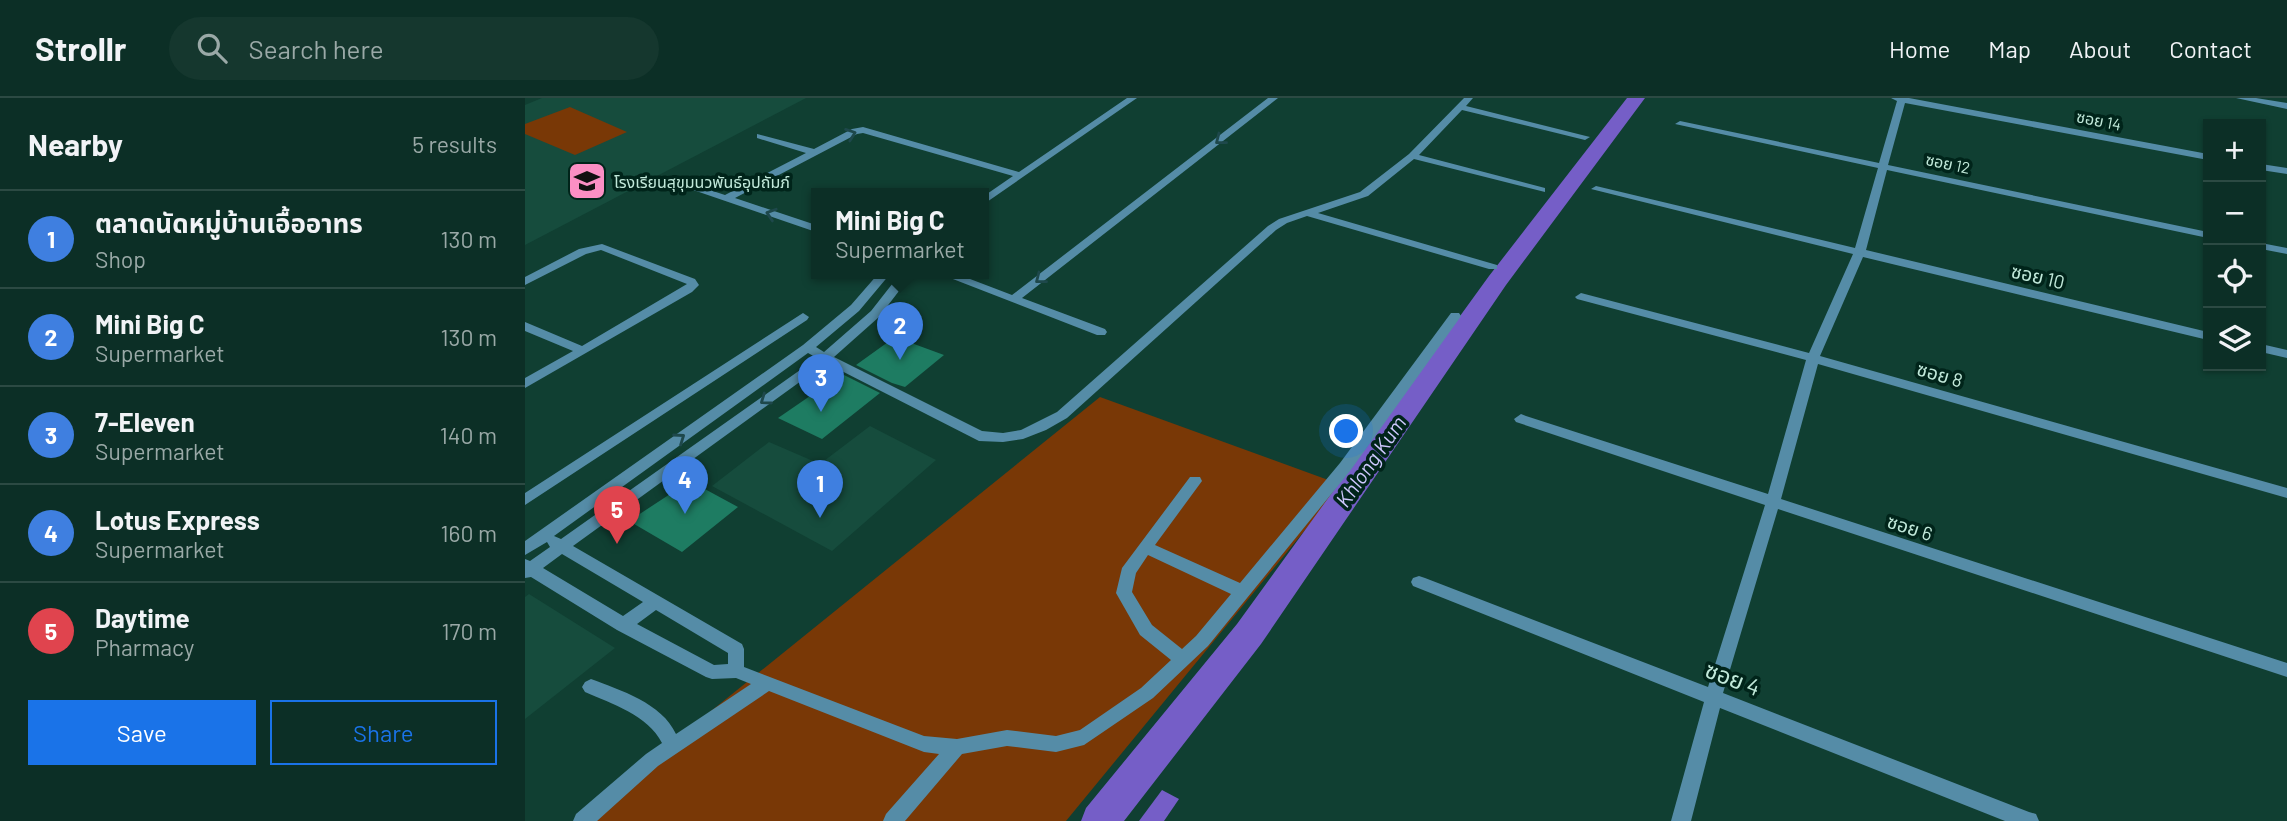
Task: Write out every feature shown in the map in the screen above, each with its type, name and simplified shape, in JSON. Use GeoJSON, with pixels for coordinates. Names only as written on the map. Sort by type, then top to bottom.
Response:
{"type":"FeatureCollection","features":[{"type":"Feature","properties":{"kind":"street"},"geometry":{"type":"LineString","coordinates":[[1114,98],[1131,100]]}},
{"type":"Feature","properties":{"kind":"street"},"geometry":{"type":"LineString","coordinates":[[1014,299],[1274,98]]}},
{"type":"Feature","properties":{"kind":"street"},"geometry":{"type":"LineString","coordinates":[[807,348],[979,436],[1003,440],[1034,432],[1062,415],[1272,228],[1283,221],[1364,194],[1412,156],[1469,98]]}},
{"type":"Feature","properties":{"kind":"street"},"geometry":{"type":"LineString","coordinates":[[1681,821],[1714,696],[1813,358],[1859,254],[1885,166],[1900,98]]}},
{"type":"Feature","properties":{"kind":"street","name":"ซอย 14"},"geometry":{"type":"LineString","coordinates":[[1900,98],[2203,156]]}},
{"type":"Feature","properties":{"kind":"street"},"geometry":{"type":"LineString","coordinates":[[2240,98],[2287,106]]}},
{"type":"Feature","properties":{"kind":"street"},"geometry":{"type":"LineString","coordinates":[[989,197],[1131,100]]}},
{"type":"Feature","properties":{"kind":"street"},"geometry":{"type":"LineString","coordinates":[[1459,107],[1585,136]]}},
{"type":"Feature","properties":{"kind":"street","name":"ซอย 12"},"geometry":{"type":"LineString","coordinates":[[1680,124],[2203,233]]}},
{"type":"Feature","properties":{"kind":"street"},"geometry":{"type":"LineString","coordinates":[[726,199],[855,131],[863,130],[1019,175]]}},
{"type":"Feature","properties":{"kind":"street"},"geometry":{"type":"LineString","coordinates":[[760,136],[814,152]]}},
{"type":"Feature","properties":{"kind":"street"},"geometry":{"type":"LineString","coordinates":[[1412,156],[1541,190]]}},
{"type":"Feature","properties":{"kind":"street"},"geometry":{"type":"LineString","coordinates":[[2266,168],[2287,172]]}},
{"type":"Feature","properties":{"kind":"street"},"geometry":{"type":"LineString","coordinates":[[669,180],[811,227]]}},
{"type":"Feature","properties":{"kind":"street","name":"ซอย 10"},"geometry":{"type":"LineString","coordinates":[[1596,189],[2203,335]]}},
{"type":"Feature","properties":{"kind":"street"},"geometry":{"type":"LineString","coordinates":[[1307,213],[1493,267]]}},
{"type":"Feature","properties":{"kind":"street"},"geometry":{"type":"LineString","coordinates":[[525,282],[583,251],[602,247],[691,281],[693,285],[525,384]]}},
{"type":"Feature","properties":{"kind":"street"},"geometry":{"type":"LineString","coordinates":[[2266,247],[2287,251]]}},
{"type":"Feature","properties":{"kind":"street"},"geometry":{"type":"LineString","coordinates":[[531,542],[807,348],[855,308],[880,279]]}},
{"type":"Feature","properties":{"kind":"street"},"geometry":{"type":"LineString","coordinates":[[903,279],[875,314],[825,358],[527,569],[623,625],[712,672],[736,671],[924,744],[957,747],[1007,738],[1056,744],[1084,737],[1147,694],[1202,641],[1345,467],[1455,316]]}},
{"type":"Feature","properties":{"kind":"street"},"geometry":{"type":"LineString","coordinates":[[960,279],[1101,332]]}},
{"type":"Feature","properties":{"kind":"street","name":"ซอย 8"},"geometry":{"type":"LineString","coordinates":[[1581,298],[1813,358],[2287,493]]}},
{"type":"Feature","properties":{"kind":"street"},"geometry":{"type":"LineString","coordinates":[[525,500],[803,317]]}},
{"type":"Feature","properties":{"kind":"street"},"geometry":{"type":"LineString","coordinates":[[525,326],[583,351]]}},
{"type":"Feature","properties":{"kind":"street"},"geometry":{"type":"LineString","coordinates":[[2266,349],[2287,354]]}},
{"type":"Feature","properties":{"kind":"street","name":"ซอย 6"},"geometry":{"type":"LineString","coordinates":[[1521,419],[2287,670]]}},
{"type":"Feature","properties":{"kind":"street"},"geometry":{"type":"LineString","coordinates":[[648,461],[666,471]]}},
{"type":"Feature","properties":{"kind":"street"},"geometry":{"type":"LineString","coordinates":[[1182,660],[1146,630],[1124,593],[1128,572],[1195,481]]}},
{"type":"Feature","properties":{"kind":"street"},"geometry":{"type":"LineString","coordinates":[[531,542],[562,546],[736,649],[736,671]]}},
{"type":"Feature","properties":{"kind":"street"},"geometry":{"type":"LineString","coordinates":[[1145,547],[1241,591]]}},
{"type":"Feature","properties":{"kind":"street","name":"ซอย 4"},"geometry":{"type":"LineString","coordinates":[[1419,582],[2029,821]]}},
{"type":"Feature","properties":{"kind":"street"},"geometry":{"type":"LineString","coordinates":[[623,625],[655,603]]}},
{"type":"Feature","properties":{"kind":"street"},"geometry":{"type":"LineString","coordinates":[[583,821],[672,745],[767,683]]}},
{"type":"Feature","properties":{"kind":"street"},"geometry":{"type":"LineString","coordinates":[[591,687],[635,707],[660,723],[672,745]]}},
{"type":"Feature","properties":{"kind":"street"},"geometry":{"type":"LineString","coordinates":[[893,821],[957,747]]}},
{"type":"Feature","properties":{"kind":"shaded area","name":"โรงเรียนสุขุมนวพันธ์อุปถัมภ์"},"geometry":{"type":"Polygon","coordinates":[[[542,98],[806,98],[525,245],[525,105],[542,98]]]}},
{"type":"Feature","properties":{"kind":"shaded area"},"geometry":{"type":"Polygon","coordinates":[[[570,107],[627,132],[575,155],[525,134],[525,124],[570,107]]]}},
{"type":"Feature","properties":{"kind":"shaded area"},"geometry":{"type":"Polygon","coordinates":[[[1100,397],[1342,485],[1066,821],[575,821],[1100,397]]]}},
{"type":"Feature","properties":{"kind":"shaded area"},"geometry":{"type":"Polygon","coordinates":[[[870,426],[936,460],[832,551],[712,486],[769,442],[820,464],[870,426]]]}},
{"type":"Feature","properties":{"kind":"shaded area"},"geometry":{"type":"Polygon","coordinates":[[[529,594],[615,648],[525,719],[525,597],[529,594]]]}},
{"type":"Feature","properties":{"kind":"shaded area"},"geometry":{"type":"Polygon","coordinates":[[[1162,790],[1179,799],[1164,821],[1139,821],[1162,790]]]}},
{"type":"Feature","properties":{"kind":"building"},"geometry":{"type":"Polygon","coordinates":[[[895,337],[944,355],[905,387],[856,365],[895,337]]]}},
{"type":"Feature","properties":{"kind":"building"},"geometry":{"type":"Polygon","coordinates":[[[842,374],[880,393],[822,439],[778,418],[842,374]]]}},
{"type":"Feature","properties":{"kind":"building"},"geometry":{"type":"Polygon","coordinates":[[[690,481],[738,507],[682,552],[629,521],[690,481]]]}},
{"type":"Feature","properties":{"kind":"waterway","name":"Khlong Kum"},"geometry":{"type":"LineString","coordinates":[[1100,821],[1249,634],[1497,281],[1636,98]]}},
{"type":"Feature","properties":{"kind":"place","name":"โรงเรียนสุขุมนวพันธ์อุปถัมภ์"},"geometry":{"type":"Point","coordinates":[587,181]}},
{"type":"Feature","properties":{"kind":"place","name":"Mini Big C"},"geometry":{"type":"Point","coordinates":[900,360]}},
{"type":"Feature","properties":{"kind":"place","name":"7-Eleven"},"geometry":{"type":"Point","coordinates":[821,412]}},
{"type":"Feature","properties":{"kind":"place","name":"Lotus Express"},"geometry":{"type":"Point","coordinates":[685,514]}},
{"type":"Feature","properties":{"kind":"place","name":"ตลาดนัดหมู่บ้านเอื้ออาทร"},"geometry":{"type":"Point","coordinates":[820,518]}},
{"type":"Feature","properties":{"kind":"place","name":"Daytime"},"geometry":{"type":"Point","coordinates":[617,544]}}]}
